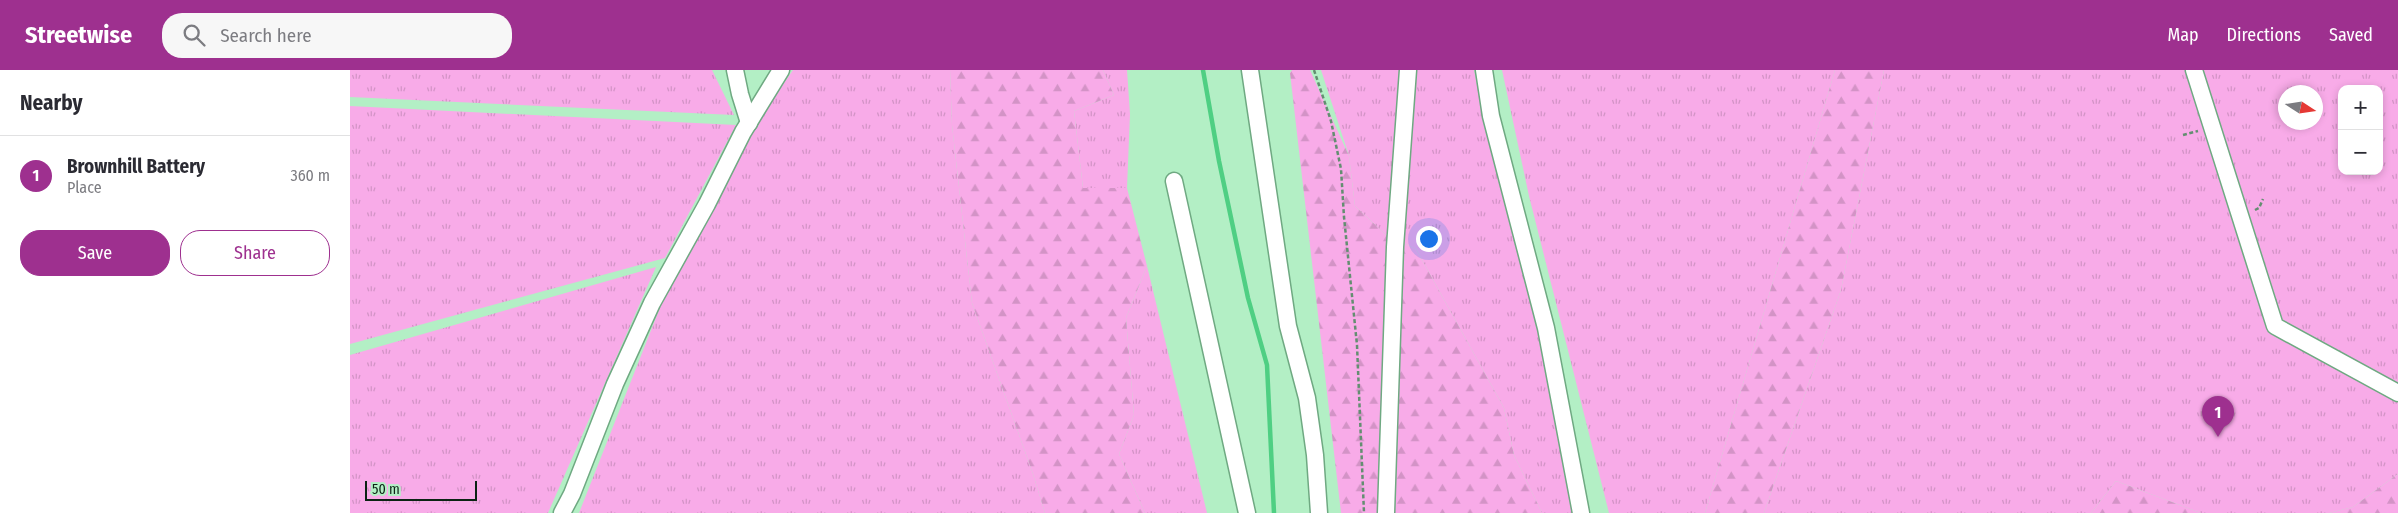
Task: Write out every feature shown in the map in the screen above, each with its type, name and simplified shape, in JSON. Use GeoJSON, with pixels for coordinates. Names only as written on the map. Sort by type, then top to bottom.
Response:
{"type":"FeatureCollection","features":[{"type":"Feature","properties":{"kind":"street"},"geometry":{"type":"LineString","coordinates":[[735,70],[748,123]]}},
{"type":"Feature","properties":{"kind":"street"},"geometry":{"type":"LineString","coordinates":[[562,513],[572,494],[615,384],[652,303],[708,204],[748,123],[781,70]]}},
{"type":"Feature","properties":{"kind":"street"},"geometry":{"type":"LineString","coordinates":[[1250,70],[1288,326],[1307,398],[1315,455],[1319,513]]}},
{"type":"Feature","properties":{"kind":"street"},"geometry":{"type":"LineString","coordinates":[[1386,513],[1394,247],[1408,70]]}},
{"type":"Feature","properties":{"kind":"street"},"geometry":{"type":"LineString","coordinates":[[1484,70],[1491,116],[1546,328],[1581,513]]}},
{"type":"Feature","properties":{"kind":"street"},"geometry":{"type":"LineString","coordinates":[[2194,70],[2275,326],[2398,394]]}},
{"type":"Feature","properties":{"kind":"street"},"geometry":{"type":"LineString","coordinates":[[1174,181],[1247,513]]}},
{"type":"Feature","properties":{"kind":"path"},"geometry":{"type":"LineString","coordinates":[[1314,70],[1331,121],[1341,169],[1357,345],[1364,513]]}},
{"type":"Feature","properties":{"kind":"green space"},"geometry":{"type":"Polygon","coordinates":[[[350,70],[712,70],[734,115],[350,97],[350,70]]]}},
{"type":"Feature","properties":{"kind":"green space"},"geometry":{"type":"Polygon","coordinates":[[[793,70],[950,70],[952,125],[972,303],[1045,513],[579,513],[661,305],[756,123],[793,70]]]}},
{"type":"Feature","properties":{"kind":"green space"},"geometry":{"type":"Polygon","coordinates":[[[950,70],[1103,70],[1114,95],[1074,111],[1083,188],[1127,188],[1147,266],[1126,318],[1134,415],[1119,454],[1145,513],[1045,513],[972,303],[952,125],[950,70]]]}},
{"type":"Feature","properties":{"kind":"green space"},"geometry":{"type":"Polygon","coordinates":[[[1103,70],[1127,70],[1130,114],[1127,188],[1083,188],[1074,111],[1114,95],[1103,70]]]}},
{"type":"Feature","properties":{"kind":"green space"},"geometry":{"type":"Polygon","coordinates":[[[1292,70],[1310,70],[1349,156],[1355,206],[1385,234],[1416,249],[1504,408],[1514,455],[1542,513],[1341,513],[1290,73],[1292,70]]]}},
{"type":"Feature","properties":{"kind":"green space"},"geometry":{"type":"Polygon","coordinates":[[[1321,70],[1474,70],[1485,127],[1540,337],[1575,513],[1542,513],[1514,455],[1504,408],[1416,249],[1385,234],[1355,206],[1349,156],[1321,70]]]}},
{"type":"Feature","properties":{"kind":"green space"},"geometry":{"type":"Polygon","coordinates":[[[1502,70],[1835,70],[1705,513],[1609,513],[1529,196],[1502,70]]]}},
{"type":"Feature","properties":{"kind":"green space"},"geometry":{"type":"Polygon","coordinates":[[[1835,70],[1884,70],[1841,290],[1764,513],[1705,513],[1835,70]]]}},
{"type":"Feature","properties":{"kind":"green space"},"geometry":{"type":"Polygon","coordinates":[[[1884,70],[2398,70],[2398,474],[2353,507],[2329,513],[2201,513],[2116,481],[2091,513],[1764,513],[1841,290],[1884,70]]]}},
{"type":"Feature","properties":{"kind":"green space"},"geometry":{"type":"Polygon","coordinates":[[[350,106],[736,125],[665,258],[350,344],[350,106]]]}},
{"type":"Feature","properties":{"kind":"green space"},"geometry":{"type":"Polygon","coordinates":[[[1147,266],[1207,513],[1145,513],[1119,454],[1134,415],[1126,318],[1147,266]]]}},
{"type":"Feature","properties":{"kind":"green space"},"geometry":{"type":"Polygon","coordinates":[[[656,267],[548,513],[350,513],[350,355],[656,267]]]}},
{"type":"Feature","properties":{"kind":"green space"},"geometry":{"type":"Polygon","coordinates":[[[2398,474],[2398,513],[2329,513],[2353,507],[2398,474]]]}},
{"type":"Feature","properties":{"kind":"green space"},"geometry":{"type":"Polygon","coordinates":[[[2116,481],[2201,513],[2091,513],[2116,481]]]}},
{"type":"Feature","properties":{"kind":"waterway"},"geometry":{"type":"LineString","coordinates":[[1203,70],[1219,161],[1248,298],[1267,365],[1274,513]]}},
{"type":"Feature","properties":{"kind":"place","name":"Brownhill Battery"},"geometry":{"type":"Point","coordinates":[2218,437]}}]}
